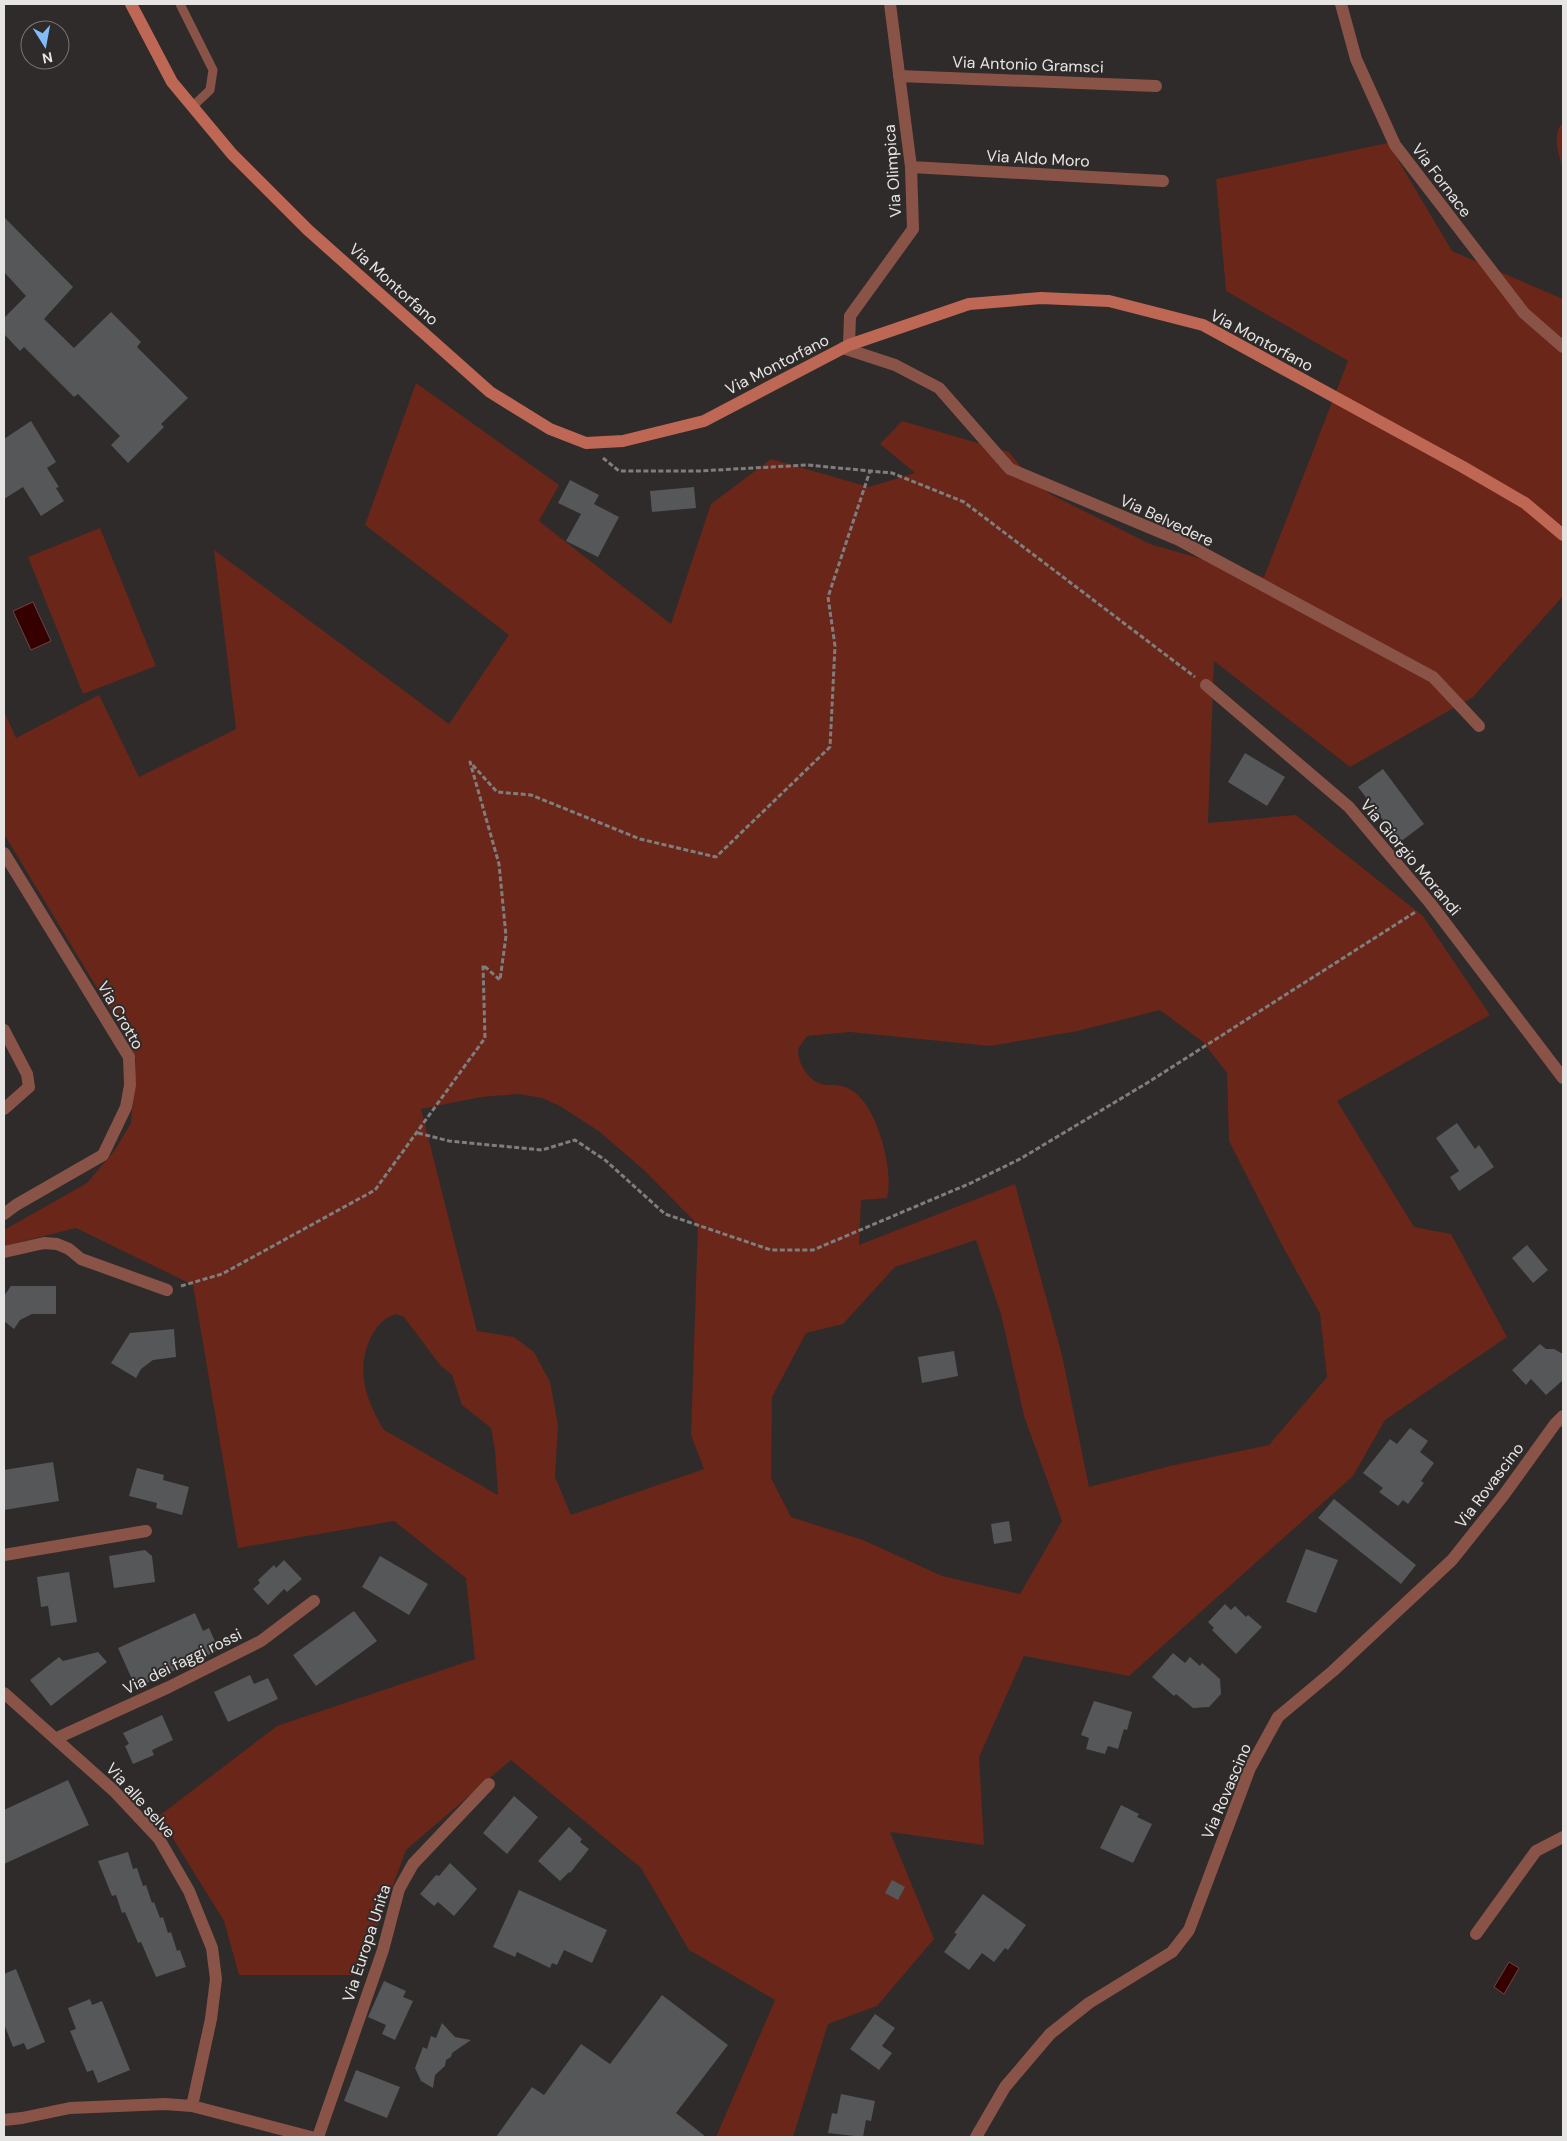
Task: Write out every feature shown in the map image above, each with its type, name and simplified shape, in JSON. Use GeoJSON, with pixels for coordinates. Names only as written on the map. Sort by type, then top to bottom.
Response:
{"type":"FeatureCollection","features":[{"type":"Feature","properties":{"kind":"street","name":"Via Montorfano"},"geometry":{"type":"LineString","coordinates":[[131,4],[172,82],[232,154],[308,230],[490,392],[550,429],[586,443],[623,441],[704,421],[846,347],[969,304],[1041,298],[1109,302],[1203,325],[1526,503],[1563,535]]}},
{"type":"Feature","properties":{"kind":"street","name":"Via Olimpica"},"geometry":{"type":"LineString","coordinates":[[846,347],[850,316],[913,229],[911,167],[890,4]]}},
{"type":"Feature","properties":{"kind":"street","name":"Via Fornace"},"geometry":{"type":"LineString","coordinates":[[1341,4],[1356,59],[1395,145],[1524,313],[1563,348]]}},
{"type":"Feature","properties":{"kind":"street","name":"Via Antonio Gramsci"},"geometry":{"type":"LineString","coordinates":[[899,76],[1156,86]]}},
{"type":"Feature","properties":{"kind":"street","name":"Via Aldo Moro"},"geometry":{"type":"LineString","coordinates":[[911,167],[1163,181]]}},
{"type":"Feature","properties":{"kind":"street","name":"Via Belvedere"},"geometry":{"type":"LineString","coordinates":[[846,347],[895,366],[939,388],[1010,469],[1178,540],[1433,677],[1480,726]]}},
{"type":"Feature","properties":{"kind":"street","name":"Via Giorgio Morandi"},"geometry":{"type":"LineString","coordinates":[[1206,685],[1349,807],[1430,902],[1563,1078]]}},
{"type":"Feature","properties":{"kind":"street","name":"Via Crotto"},"geometry":{"type":"LineString","coordinates":[[4,854],[129,1056],[130,1085],[126,1107],[103,1155],[4,1214]]}},
{"type":"Feature","properties":{"kind":"street"},"geometry":{"type":"LineString","coordinates":[[4,1030],[27,1074],[29,1087],[4,1109]]}},
{"type":"Feature","properties":{"kind":"street"},"geometry":{"type":"LineString","coordinates":[[4,1252],[44,1243],[57,1244],[69,1249],[81,1259],[167,1290]]}},
{"type":"Feature","properties":{"kind":"street","name":"Via Rovascino"},"geometry":{"type":"LineString","coordinates":[[976,2137],[1005,2087],[1050,2034],[1089,2003],[1172,1952],[1189,1930],[1250,1768],[1278,1717],[1333,1671],[1452,1560],[1563,1416]]}},
{"type":"Feature","properties":{"kind":"street"},"geometry":{"type":"LineString","coordinates":[[4,1555],[146,1531]]}},
{"type":"Feature","properties":{"kind":"street","name":"Via dei faggi rossi"},"geometry":{"type":"LineString","coordinates":[[57,1738],[169,1687],[261,1641],[314,1601]]}},
{"type":"Feature","properties":{"kind":"street","name":"Via alle selve"},"geometry":{"type":"LineString","coordinates":[[4,1693],[57,1738],[114,1791],[159,1839],[189,1890],[212,1948],[216,1979],[212,2020],[192,2106]]}},
{"type":"Feature","properties":{"kind":"street","name":"Via Europa Unita"},"geometry":{"type":"LineString","coordinates":[[318,2137],[383,1950],[400,1888],[412,1864],[489,1784]]}},
{"type":"Feature","properties":{"kind":"street"},"geometry":{"type":"LineString","coordinates":[[1476,1934],[1536,1851],[1563,1837]]}},
{"type":"Feature","properties":{"kind":"street"},"geometry":{"type":"LineString","coordinates":[[4,2120],[70,2108],[165,2104],[192,2106],[311,2137]]}},
{"type":"Feature","properties":{"kind":"street"},"geometry":{"type":"LineString","coordinates":[[4,2126],[22,2118]]}},
{"type":"Feature","properties":{"kind":"lane"},"geometry":{"type":"LineString","coordinates":[[180,4],[213,70],[210,90],[193,106]]}},
{"type":"Feature","properties":{"kind":"path"},"geometry":{"type":"LineString","coordinates":[[586,443],[620,471],[699,471],[807,466],[892,473],[964,502],[1206,685]]}},
{"type":"Feature","properties":{"kind":"path"},"geometry":{"type":"LineString","coordinates":[[167,1290],[222,1274],[375,1190],[485,1038],[483,964],[500,980],[506,936],[499,864],[470,762],[497,792],[531,795],[640,839],[716,857],[830,747],[835,646],[828,597],[870,471]]}},
{"type":"Feature","properties":{"kind":"path"},"geometry":{"type":"LineString","coordinates":[[418,1133],[449,1141],[542,1150],[575,1140],[605,1160],[665,1214],[771,1250],[813,1250],[972,1183],[1020,1159],[1147,1083],[1430,902]]}},
{"type":"Feature","properties":{"kind":"shaded area"},"geometry":{"type":"Polygon","coordinates":[[[1563,122],[1563,168],[1558,151],[1557,138],[1563,122]]]}},
{"type":"Feature","properties":{"kind":"shaded area"},"geometry":{"type":"Polygon","coordinates":[[[1388,143],[1452,251],[1563,299],[1563,596],[1473,697],[1350,767],[1214,661],[1208,823],[1296,815],[1423,916],[1490,1015],[1337,1101],[1414,1227],[1451,1234],[1507,1337],[1385,1420],[1353,1476],[1129,1676],[1024,1656],[979,1757],[984,1845],[890,1832],[934,1939],[877,2006],[828,2024],[793,2137],[716,2137],[775,2000],[689,1950],[641,1868],[511,1760],[406,1850],[360,1975],[239,1975],[224,1921],[159,1816],[277,1726],[475,1659],[466,1578],[394,1521],[238,1548],[193,1285],[76,1228],[4,1246],[4,1230],[87,1183],[115,1150],[131,1123],[136,1060],[128,1039],[4,834],[4,711],[16,738],[99,695],[139,777],[236,729],[214,550],[449,724],[509,635],[365,525],[416,383],[559,485],[539,521],[671,624],[711,504],[771,459],[869,487],[915,473],[880,444],[902,421],[1009,452],[1030,478],[1050,494],[1150,544],[1264,577],[1348,361],[1226,291],[1216,179],[1388,143]],[[1160,1010],[1078,1031],[990,1046],[850,1032],[807,1036],[798,1049],[800,1061],[806,1073],[815,1081],[821,1084],[847,1088],[862,1099],[877,1125],[882,1140],[888,1172],[889,1186],[887,1198],[861,1200],[859,1245],[1015,1184],[1062,1355],[1089,1487],[1170,1466],[1269,1445],[1327,1377],[1320,1314],[1229,1141],[1227,1073],[1203,1042],[1160,1010]],[[519,1094],[481,1097],[421,1109],[477,1331],[514,1337],[534,1352],[550,1382],[558,1425],[555,1477],[571,1515],[704,1469],[691,1435],[698,1225],[646,1172],[600,1132],[560,1106],[542,1098],[519,1094]],[[976,1240],[895,1267],[843,1324],[806,1333],[772,1397],[771,1478],[791,1517],[863,1540],[942,1576],[1020,1594],[1062,1521],[1024,1416],[1001,1314],[976,1240]],[[397,1314],[381,1322],[373,1333],[366,1349],[363,1373],[372,1407],[384,1430],[498,1495],[495,1450],[491,1428],[462,1405],[452,1375],[440,1365],[404,1317],[397,1314]]]}},
{"type":"Feature","properties":{"kind":"shaded area"},"geometry":{"type":"Polygon","coordinates":[[[100,528],[156,666],[83,694],[28,557],[100,528]]]}},
{"type":"Feature","properties":{"kind":"shaded area"},"geometry":{"type":"Polygon","coordinates":[[[33,602],[51,641],[31,650],[13,611],[33,602]]]}},
{"type":"Feature","properties":{"kind":"shaded area"},"geometry":{"type":"Polygon","coordinates":[[[1509,1962],[1519,1968],[1504,1994],[1494,1987],[1509,1962]]]}},
{"type":"Feature","properties":{"kind":"building"},"geometry":{"type":"Polygon","coordinates":[[[4,217],[73,287],[44,319],[74,348],[111,312],[141,342],[137,347],[188,398],[161,424],[164,427],[128,463],[111,445],[120,436],[78,394],[74,397],[24,347],[20,351],[4,334],[4,318],[26,296],[4,272],[4,217]]]}},
{"type":"Feature","properties":{"kind":"building"},"geometry":{"type":"Polygon","coordinates":[[[31,421],[56,462],[47,468],[59,487],[56,488],[64,501],[41,516],[23,487],[4,499],[4,439],[31,421]]]}},
{"type":"Feature","properties":{"kind":"building"},"geometry":{"type":"Polygon","coordinates":[[[570,480],[599,495],[594,504],[619,517],[598,557],[566,541],[581,514],[558,503],[570,480]]]}},
{"type":"Feature","properties":{"kind":"building"},"geometry":{"type":"Polygon","coordinates":[[[694,487],[696,508],[652,512],[650,491],[694,487]]]}},
{"type":"Feature","properties":{"kind":"building"},"geometry":{"type":"Polygon","coordinates":[[[1245,753],[1285,777],[1267,806],[1228,782],[1245,753]]]}},
{"type":"Feature","properties":{"kind":"building"},"geometry":{"type":"Polygon","coordinates":[[[1383,769],[1424,824],[1400,842],[1358,787],[1383,769]]]}},
{"type":"Feature","properties":{"kind":"building"},"geometry":{"type":"Polygon","coordinates":[[[1457,1123],[1475,1149],[1479,1145],[1494,1167],[1459,1191],[1450,1177],[1459,1171],[1436,1138],[1457,1123]]]}},
{"type":"Feature","properties":{"kind":"building"},"geometry":{"type":"Polygon","coordinates":[[[1527,1245],[1548,1270],[1533,1283],[1512,1258],[1527,1245]]]}},
{"type":"Feature","properties":{"kind":"building"},"geometry":{"type":"Polygon","coordinates":[[[11,1286],[56,1286],[56,1314],[32,1314],[20,1320],[14,1329],[4,1321],[4,1296],[11,1286]]]}},
{"type":"Feature","properties":{"kind":"building"},"geometry":{"type":"Polygon","coordinates":[[[174,1329],[176,1357],[153,1360],[141,1369],[136,1378],[111,1363],[130,1333],[174,1329]]]}},
{"type":"Feature","properties":{"kind":"building"},"geometry":{"type":"Polygon","coordinates":[[[1540,1344],[1546,1349],[1554,1349],[1563,1354],[1563,1380],[1546,1395],[1531,1379],[1526,1385],[1512,1370],[1540,1344]]]}},
{"type":"Feature","properties":{"kind":"building"},"geometry":{"type":"Polygon","coordinates":[[[954,1351],[958,1376],[922,1383],[918,1357],[954,1351]]]}},
{"type":"Feature","properties":{"kind":"building"},"geometry":{"type":"Polygon","coordinates":[[[1410,1428],[1428,1441],[1420,1452],[1434,1463],[1421,1481],[1424,1483],[1408,1504],[1403,1500],[1398,1506],[1379,1492],[1383,1488],[1363,1473],[1390,1439],[1397,1444],[1410,1428]]]}},
{"type":"Feature","properties":{"kind":"building"},"geometry":{"type":"Polygon","coordinates":[[[53,1462],[59,1501],[4,1510],[4,1470],[53,1462]]]}},
{"type":"Feature","properties":{"kind":"building"},"geometry":{"type":"Polygon","coordinates":[[[137,1468],[164,1475],[163,1480],[189,1487],[182,1515],[156,1508],[157,1503],[129,1496],[137,1468]]]}},
{"type":"Feature","properties":{"kind":"building"},"geometry":{"type":"Polygon","coordinates":[[[1334,1499],[1416,1565],[1401,1584],[1318,1518],[1334,1499]]]}},
{"type":"Feature","properties":{"kind":"building"},"geometry":{"type":"Polygon","coordinates":[[[1009,1521],[1012,1541],[994,1544],[991,1524],[1009,1521]]]}},
{"type":"Feature","properties":{"kind":"building"},"geometry":{"type":"Polygon","coordinates":[[[1306,1549],[1338,1560],[1316,1613],[1286,1602],[1306,1549]]]}},
{"type":"Feature","properties":{"kind":"building"},"geometry":{"type":"Polygon","coordinates":[[[145,1550],[152,1556],[155,1582],[114,1588],[109,1556],[145,1550]]]}},
{"type":"Feature","properties":{"kind":"building"},"geometry":{"type":"Polygon","coordinates":[[[380,1556],[428,1584],[409,1615],[362,1587],[380,1556]]]}},
{"type":"Feature","properties":{"kind":"building"},"geometry":{"type":"Polygon","coordinates":[[[284,1560],[302,1579],[287,1592],[284,1589],[268,1605],[253,1589],[260,1583],[258,1580],[274,1565],[276,1568],[284,1560]]]}},
{"type":"Feature","properties":{"kind":"building"},"geometry":{"type":"Polygon","coordinates":[[[69,1572],[77,1622],[51,1626],[48,1606],[41,1607],[37,1577],[69,1572]]]}},
{"type":"Feature","properties":{"kind":"building"},"geometry":{"type":"Polygon","coordinates":[[[1225,1604],[1231,1610],[1235,1606],[1246,1617],[1248,1615],[1262,1627],[1236,1654],[1212,1630],[1214,1628],[1208,1622],[1225,1604]]]}},
{"type":"Feature","properties":{"kind":"building"},"geometry":{"type":"Polygon","coordinates":[[[354,1611],[377,1641],[316,1686],[293,1655],[354,1611]]]}},
{"type":"Feature","properties":{"kind":"building"},"geometry":{"type":"Polygon","coordinates":[[[195,1613],[203,1631],[209,1628],[219,1650],[136,1688],[118,1648],[195,1613]]]}},
{"type":"Feature","properties":{"kind":"building"},"geometry":{"type":"Polygon","coordinates":[[[98,1652],[107,1662],[51,1706],[30,1680],[59,1657],[63,1661],[98,1652]]]}},
{"type":"Feature","properties":{"kind":"building"},"geometry":{"type":"Polygon","coordinates":[[[1173,1653],[1185,1663],[1190,1657],[1200,1666],[1202,1663],[1220,1679],[1221,1694],[1209,1707],[1193,1708],[1176,1694],[1174,1696],[1152,1677],[1173,1653]]]}},
{"type":"Feature","properties":{"kind":"building"},"geometry":{"type":"Polygon","coordinates":[[[250,1675],[254,1684],[268,1678],[278,1699],[228,1722],[214,1692],[250,1675]]]}},
{"type":"Feature","properties":{"kind":"building"},"geometry":{"type":"Polygon","coordinates":[[[1094,1701],[1132,1712],[1127,1730],[1124,1729],[1118,1749],[1108,1746],[1105,1754],[1086,1749],[1089,1738],[1081,1735],[1094,1701]]]}},
{"type":"Feature","properties":{"kind":"building"},"geometry":{"type":"Polygon","coordinates":[[[162,1715],[173,1740],[152,1750],[154,1755],[133,1764],[125,1746],[129,1744],[123,1733],[162,1715]]]}},
{"type":"Feature","properties":{"kind":"building"},"geometry":{"type":"Polygon","coordinates":[[[68,1780],[89,1825],[4,1864],[4,1810],[68,1780]]]}},
{"type":"Feature","properties":{"kind":"building"},"geometry":{"type":"Polygon","coordinates":[[[514,1796],[538,1817],[507,1854],[483,1833],[514,1796]]]}},
{"type":"Feature","properties":{"kind":"building"},"geometry":{"type":"Polygon","coordinates":[[[1121,1805],[1139,1814],[1137,1817],[1152,1824],[1133,1863],[1100,1848],[1121,1805]]]}},
{"type":"Feature","properties":{"kind":"building"},"geometry":{"type":"Polygon","coordinates":[[[569,1827],[582,1839],[580,1842],[589,1849],[570,1873],[560,1881],[538,1861],[569,1827]]]}},
{"type":"Feature","properties":{"kind":"building"},"geometry":{"type":"Polygon","coordinates":[[[128,1852],[133,1869],[137,1868],[143,1886],[146,1885],[152,1903],[154,1902],[160,1918],[163,1917],[168,1933],[171,1932],[177,1951],[180,1950],[186,1967],[156,1977],[141,1942],[138,1943],[125,1912],[122,1913],[116,1895],[112,1896],[98,1861],[128,1852]]]}},
{"type":"Feature","properties":{"kind":"building"},"geometry":{"type":"Polygon","coordinates":[[[450,1863],[477,1889],[454,1916],[438,1902],[434,1906],[420,1894],[436,1875],[439,1876],[450,1863]]]}},
{"type":"Feature","properties":{"kind":"building"},"geometry":{"type":"Polygon","coordinates":[[[892,1880],[905,1887],[898,1900],[885,1893],[892,1880]]]}},
{"type":"Feature","properties":{"kind":"building"},"geometry":{"type":"Polygon","coordinates":[[[519,1890],[607,1930],[592,1963],[564,1950],[557,1965],[552,1963],[550,1968],[517,1952],[515,1957],[493,1947],[519,1890]]]}},
{"type":"Feature","properties":{"kind":"building"},"geometry":{"type":"Polygon","coordinates":[[[983,1894],[1026,1925],[1008,1950],[1005,1948],[994,1962],[982,1953],[969,1970],[944,1952],[957,1934],[954,1933],[983,1894]]]}},
{"type":"Feature","properties":{"kind":"building"},"geometry":{"type":"Polygon","coordinates":[[[16,1969],[45,2042],[27,2050],[24,2043],[13,2047],[4,2024],[4,1974],[16,1969]]]}},
{"type":"Feature","properties":{"kind":"building"},"geometry":{"type":"Polygon","coordinates":[[[384,1981],[406,1991],[403,1997],[413,2001],[395,2040],[382,2034],[386,2025],[368,2017],[384,1981]]]}},
{"type":"Feature","properties":{"kind":"building"},"geometry":{"type":"Polygon","coordinates":[[[662,1995],[728,2045],[676,2113],[706,2137],[496,2137],[532,2087],[544,2095],[581,2044],[610,2064],[662,1995]]]}},
{"type":"Feature","properties":{"kind":"building"},"geometry":{"type":"Polygon","coordinates":[[[90,1999],[92,2005],[102,2001],[130,2070],[98,2083],[93,2070],[87,2072],[70,2031],[76,2029],[68,2008],[90,1999]]]}},
{"type":"Feature","properties":{"kind":"building"},"geometry":{"type":"Polygon","coordinates":[[[875,2014],[895,2028],[882,2046],[892,2053],[879,2070],[850,2049],[875,2014]]]}},
{"type":"Feature","properties":{"kind":"building"},"geometry":{"type":"Polygon","coordinates":[[[442,2023],[455,2037],[471,2040],[452,2053],[451,2057],[446,2060],[445,2066],[435,2075],[433,2088],[421,2081],[415,2068],[423,2047],[427,2049],[431,2036],[436,2038],[442,2023]]]}},
{"type":"Feature","properties":{"kind":"building"},"geometry":{"type":"Polygon","coordinates":[[[356,2070],[400,2087],[387,2118],[344,2101],[356,2070]]]}},
{"type":"Feature","properties":{"kind":"building"},"geometry":{"type":"Polygon","coordinates":[[[841,2094],[875,2101],[871,2121],[866,2120],[863,2137],[828,2133],[832,2113],[837,2114],[841,2094]]]}}]}
